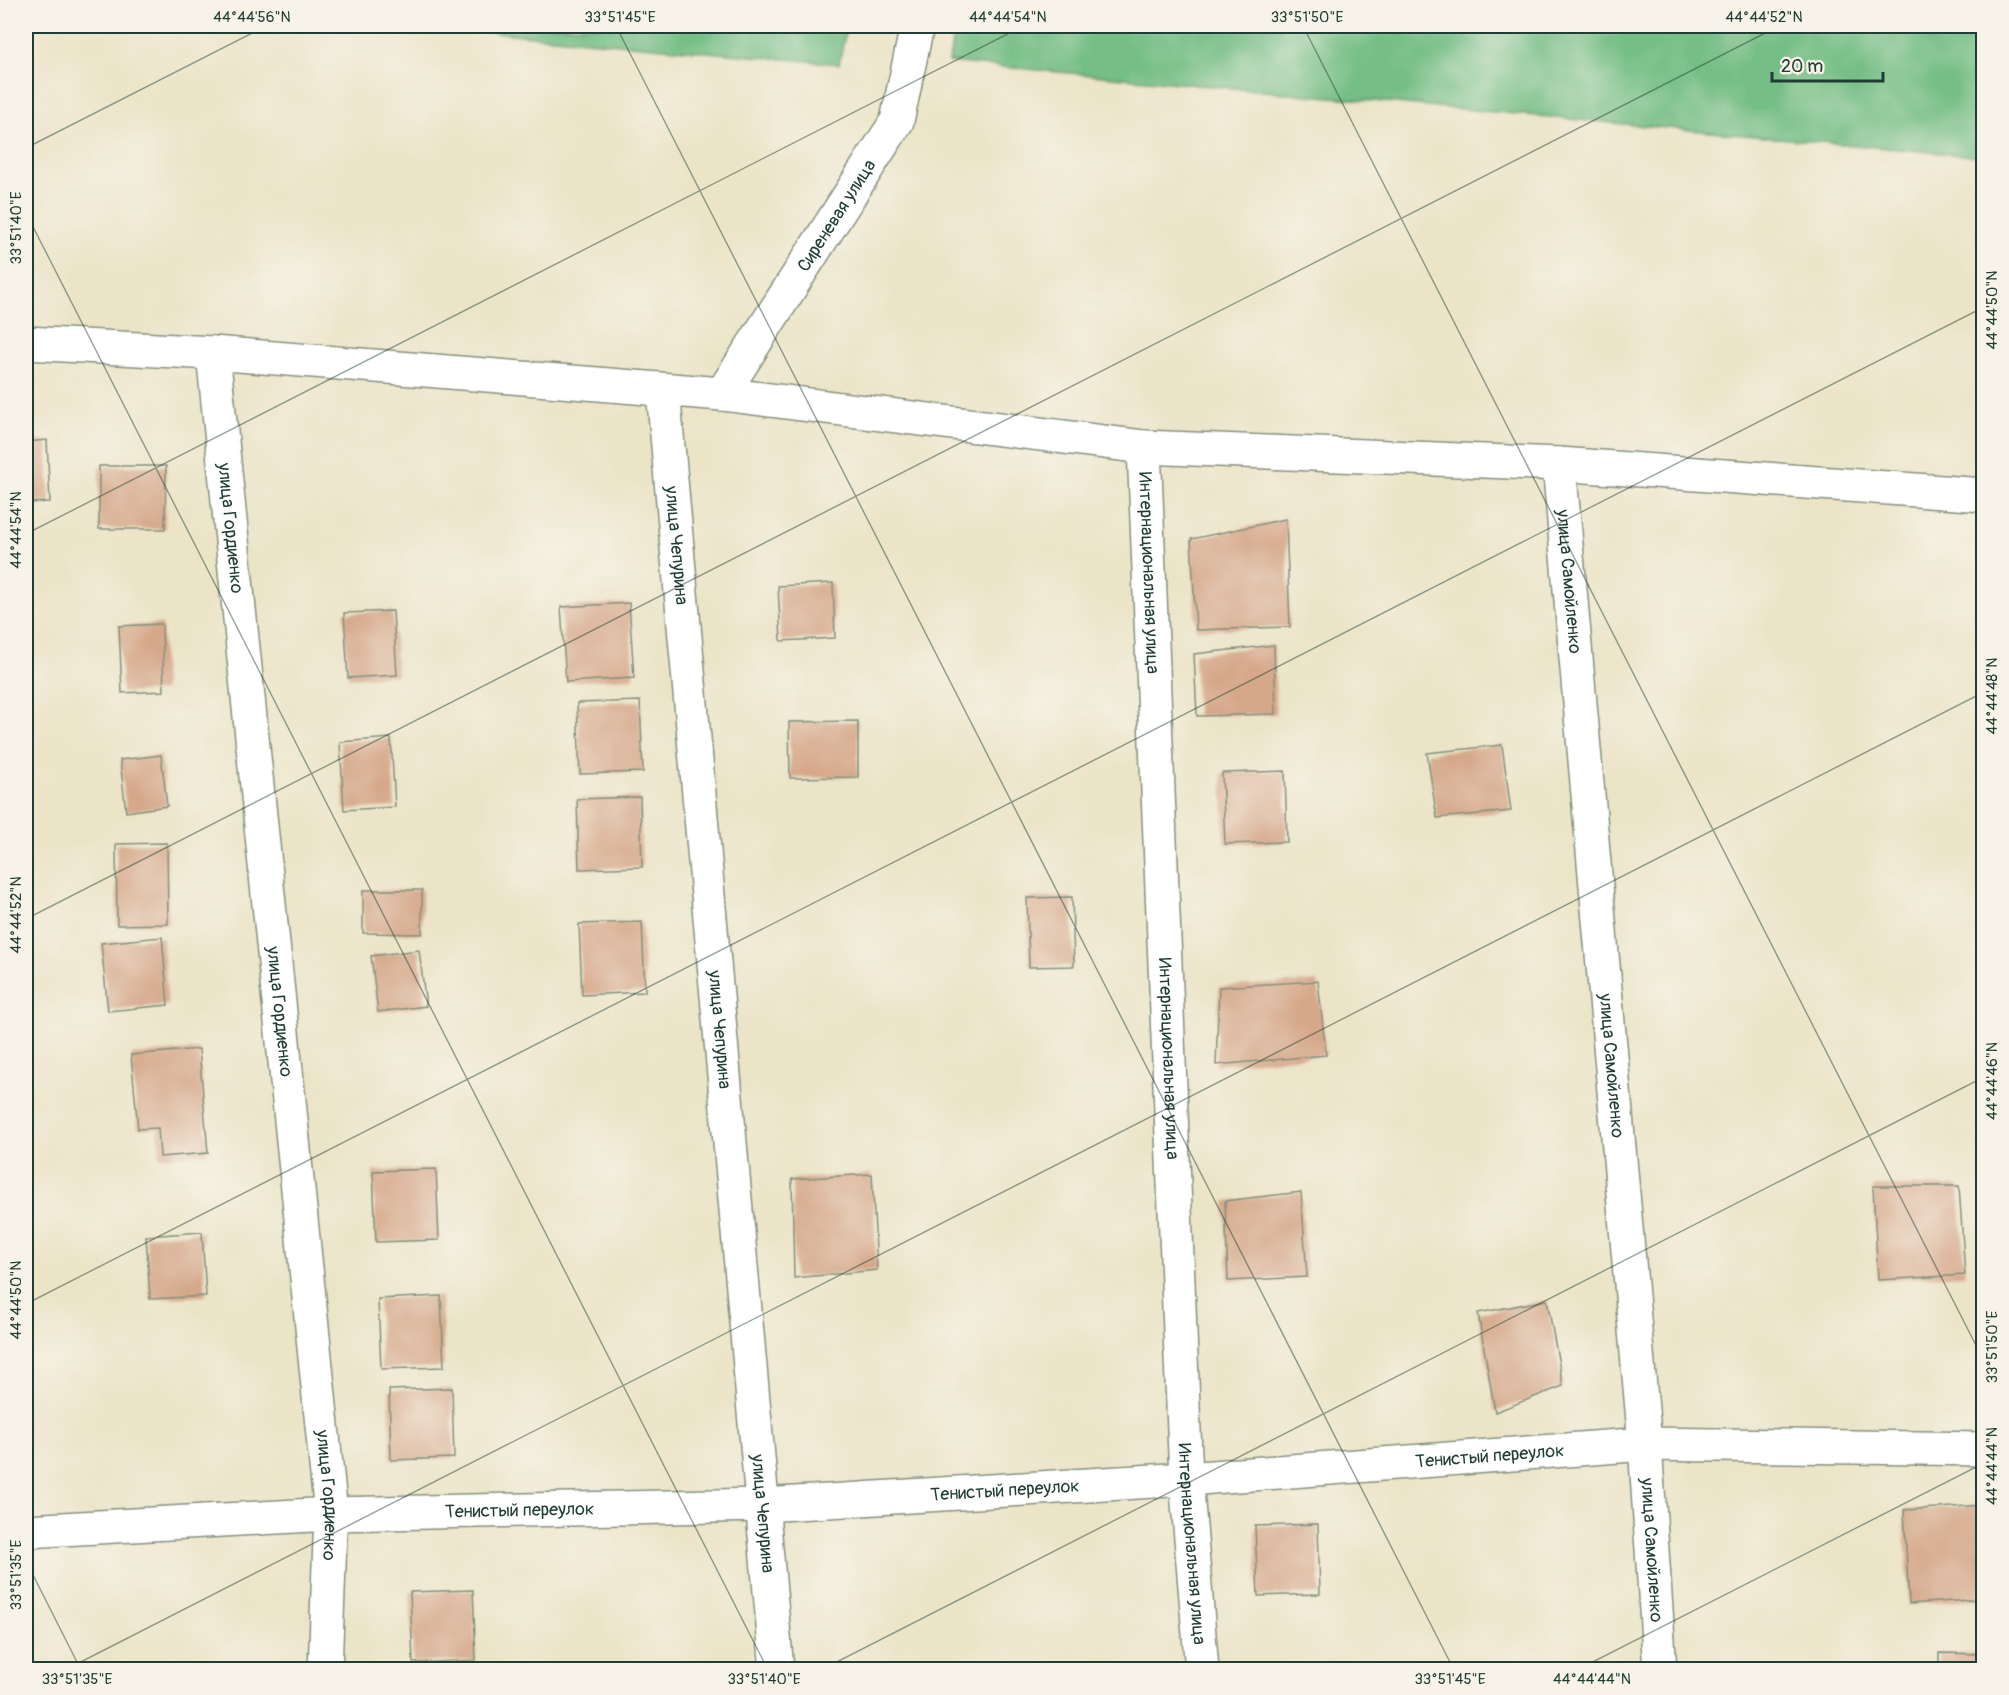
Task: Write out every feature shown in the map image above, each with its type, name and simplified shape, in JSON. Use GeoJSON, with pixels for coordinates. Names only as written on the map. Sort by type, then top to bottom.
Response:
{"type":"FeatureCollection","features":[{"type":"Feature","properties":{"kind":"street","name":"Сиреневая улица"},"geometry":{"type":"LineString","coordinates":[[722,394],[897,121],[916,26]]}},
{"type":"Feature","properties":{"kind":"street"},"geometry":{"type":"LineString","coordinates":[[26,343],[213,353],[722,394],[1144,447],[1559,464],[1983,495]]}},
{"type":"Feature","properties":{"kind":"street","name":"улица Гордиенко"},"geometry":{"type":"LineString","coordinates":[[213,353],[331,1514],[325,1670]]}},
{"type":"Feature","properties":{"kind":"street","name":"улица Чепурина"},"geometry":{"type":"LineString","coordinates":[[663,390],[777,1670]]}},
{"type":"Feature","properties":{"kind":"street","name":"Интернациональная улица"},"geometry":{"type":"LineString","coordinates":[[1144,447],[1186,1479],[1202,1670]]}},
{"type":"Feature","properties":{"kind":"street","name":"улица Самойленко"},"geometry":{"type":"LineString","coordinates":[[1559,464],[1645,1444],[1660,1670]]}},
{"type":"Feature","properties":{"kind":"street","name":"Тенистый переулок"},"geometry":{"type":"LineString","coordinates":[[26,1531],[331,1514],[764,1505],[1186,1479],[1645,1444],[1983,1449]]}},
{"type":"Feature","properties":{"kind":"green space"},"geometry":{"type":"Polygon","coordinates":[[[422,26],[847,26],[839,64],[422,26]]]}},
{"type":"Feature","properties":{"kind":"green space"},"geometry":{"type":"Polygon","coordinates":[[[954,26],[1983,26],[1983,157],[949,62],[954,26]]]}},
{"type":"Feature","properties":{"kind":"building"},"geometry":{"type":"Polygon","coordinates":[[[47,440],[50,502],[26,503],[26,442],[47,440]]]}},
{"type":"Feature","properties":{"kind":"building"},"geometry":{"type":"Polygon","coordinates":[[[99,466],[166,466],[165,529],[99,529],[99,466]]]}},
{"type":"Feature","properties":{"kind":"building"},"geometry":{"type":"Polygon","coordinates":[[[1286,519],[1290,627],[1196,630],[1191,539],[1286,519]]]}},
{"type":"Feature","properties":{"kind":"building"},"geometry":{"type":"Polygon","coordinates":[[[833,583],[835,638],[781,641],[778,586],[833,583]]]}},
{"type":"Feature","properties":{"kind":"building"},"geometry":{"type":"Polygon","coordinates":[[[629,603],[634,678],[566,682],[561,607],[629,603]]]}},
{"type":"Feature","properties":{"kind":"building"},"geometry":{"type":"Polygon","coordinates":[[[393,611],[397,675],[348,678],[344,613],[393,611]]]}},
{"type":"Feature","properties":{"kind":"building"},"geometry":{"type":"Polygon","coordinates":[[[162,624],[164,691],[122,693],[119,626],[162,624]]]}},
{"type":"Feature","properties":{"kind":"building"},"geometry":{"type":"Polygon","coordinates":[[[1274,645],[1276,714],[1197,716],[1194,654],[1274,645]]]}},
{"type":"Feature","properties":{"kind":"building"},"geometry":{"type":"Polygon","coordinates":[[[640,701],[643,772],[580,774],[577,703],[640,701]]]}},
{"type":"Feature","properties":{"kind":"building"},"geometry":{"type":"Polygon","coordinates":[[[858,721],[858,777],[790,778],[789,722],[858,721]]]}},
{"type":"Feature","properties":{"kind":"building"},"geometry":{"type":"Polygon","coordinates":[[[391,738],[395,807],[344,810],[340,742],[391,738]]]}},
{"type":"Feature","properties":{"kind":"building"},"geometry":{"type":"Polygon","coordinates":[[[1502,745],[1511,811],[1437,818],[1427,753],[1502,745]]]}},
{"type":"Feature","properties":{"kind":"building"},"geometry":{"type":"Polygon","coordinates":[[[161,755],[167,806],[126,812],[120,760],[161,755]]]}},
{"type":"Feature","properties":{"kind":"building"},"geometry":{"type":"Polygon","coordinates":[[[1285,771],[1287,842],[1225,844],[1222,773],[1285,771]]]}},
{"type":"Feature","properties":{"kind":"building"},"geometry":{"type":"Polygon","coordinates":[[[640,797],[642,867],[579,869],[577,799],[640,797]]]}},
{"type":"Feature","properties":{"kind":"building"},"geometry":{"type":"Polygon","coordinates":[[[167,843],[168,924],[117,925],[116,844],[167,843]]]}},
{"type":"Feature","properties":{"kind":"building"},"geometry":{"type":"Polygon","coordinates":[[[363,890],[422,890],[422,934],[363,933],[363,890]]]}},
{"type":"Feature","properties":{"kind":"building"},"geometry":{"type":"Polygon","coordinates":[[[1072,897],[1074,966],[1029,967],[1027,898],[1072,897]]]}},
{"type":"Feature","properties":{"kind":"building"},"geometry":{"type":"Polygon","coordinates":[[[642,922],[645,992],[582,995],[579,924],[642,922]]]}},
{"type":"Feature","properties":{"kind":"building"},"geometry":{"type":"Polygon","coordinates":[[[162,937],[168,1005],[108,1011],[101,943],[162,937]]]}},
{"type":"Feature","properties":{"kind":"building"},"geometry":{"type":"Polygon","coordinates":[[[419,950],[426,1006],[378,1012],[371,956],[419,950]]]}},
{"type":"Feature","properties":{"kind":"building"},"geometry":{"type":"Polygon","coordinates":[[[1318,981],[1326,1055],[1216,1065],[1219,987],[1318,981]]]}},
{"type":"Feature","properties":{"kind":"building"},"geometry":{"type":"Polygon","coordinates":[[[199,1049],[208,1153],[160,1157],[158,1128],[138,1129],[131,1055],[199,1049]]]}},
{"type":"Feature","properties":{"kind":"building"},"geometry":{"type":"Polygon","coordinates":[[[436,1169],[439,1240],[376,1242],[373,1171],[436,1169]]]}},
{"type":"Feature","properties":{"kind":"building"},"geometry":{"type":"Polygon","coordinates":[[[872,1174],[877,1270],[794,1278],[792,1179],[872,1174]]]}},
{"type":"Feature","properties":{"kind":"building"},"geometry":{"type":"Polygon","coordinates":[[[1873,1186],[1959,1186],[1965,1275],[1878,1280],[1873,1186]]]}},
{"type":"Feature","properties":{"kind":"building"},"geometry":{"type":"Polygon","coordinates":[[[1301,1192],[1307,1277],[1228,1281],[1225,1201],[1301,1192]]]}},
{"type":"Feature","properties":{"kind":"building"},"geometry":{"type":"Polygon","coordinates":[[[202,1232],[206,1296],[150,1299],[146,1236],[202,1232]]]}},
{"type":"Feature","properties":{"kind":"building"},"geometry":{"type":"Polygon","coordinates":[[[441,1296],[444,1367],[381,1369],[378,1299],[441,1296]]]}},
{"type":"Feature","properties":{"kind":"building"},"geometry":{"type":"Polygon","coordinates":[[[1547,1300],[1563,1386],[1495,1412],[1478,1313],[1547,1300]]]}},
{"type":"Feature","properties":{"kind":"building"},"geometry":{"type":"Polygon","coordinates":[[[452,1388],[454,1458],[391,1460],[389,1390],[452,1388]]]}},
{"type":"Feature","properties":{"kind":"building"},"geometry":{"type":"Polygon","coordinates":[[[1984,1505],[1984,1599],[1909,1604],[1904,1510],[1984,1505]]]}},
{"type":"Feature","properties":{"kind":"building"},"geometry":{"type":"Polygon","coordinates":[[[1318,1524],[1320,1594],[1258,1596],[1255,1526],[1318,1524]]]}},
{"type":"Feature","properties":{"kind":"building"},"geometry":{"type":"Polygon","coordinates":[[[473,1590],[476,1660],[413,1663],[410,1592],[473,1590]]]}},
{"type":"Feature","properties":{"kind":"building"},"geometry":{"type":"Polygon","coordinates":[[[1939,1653],[1984,1654],[1984,1670],[1939,1670],[1939,1653]]]}}]}
